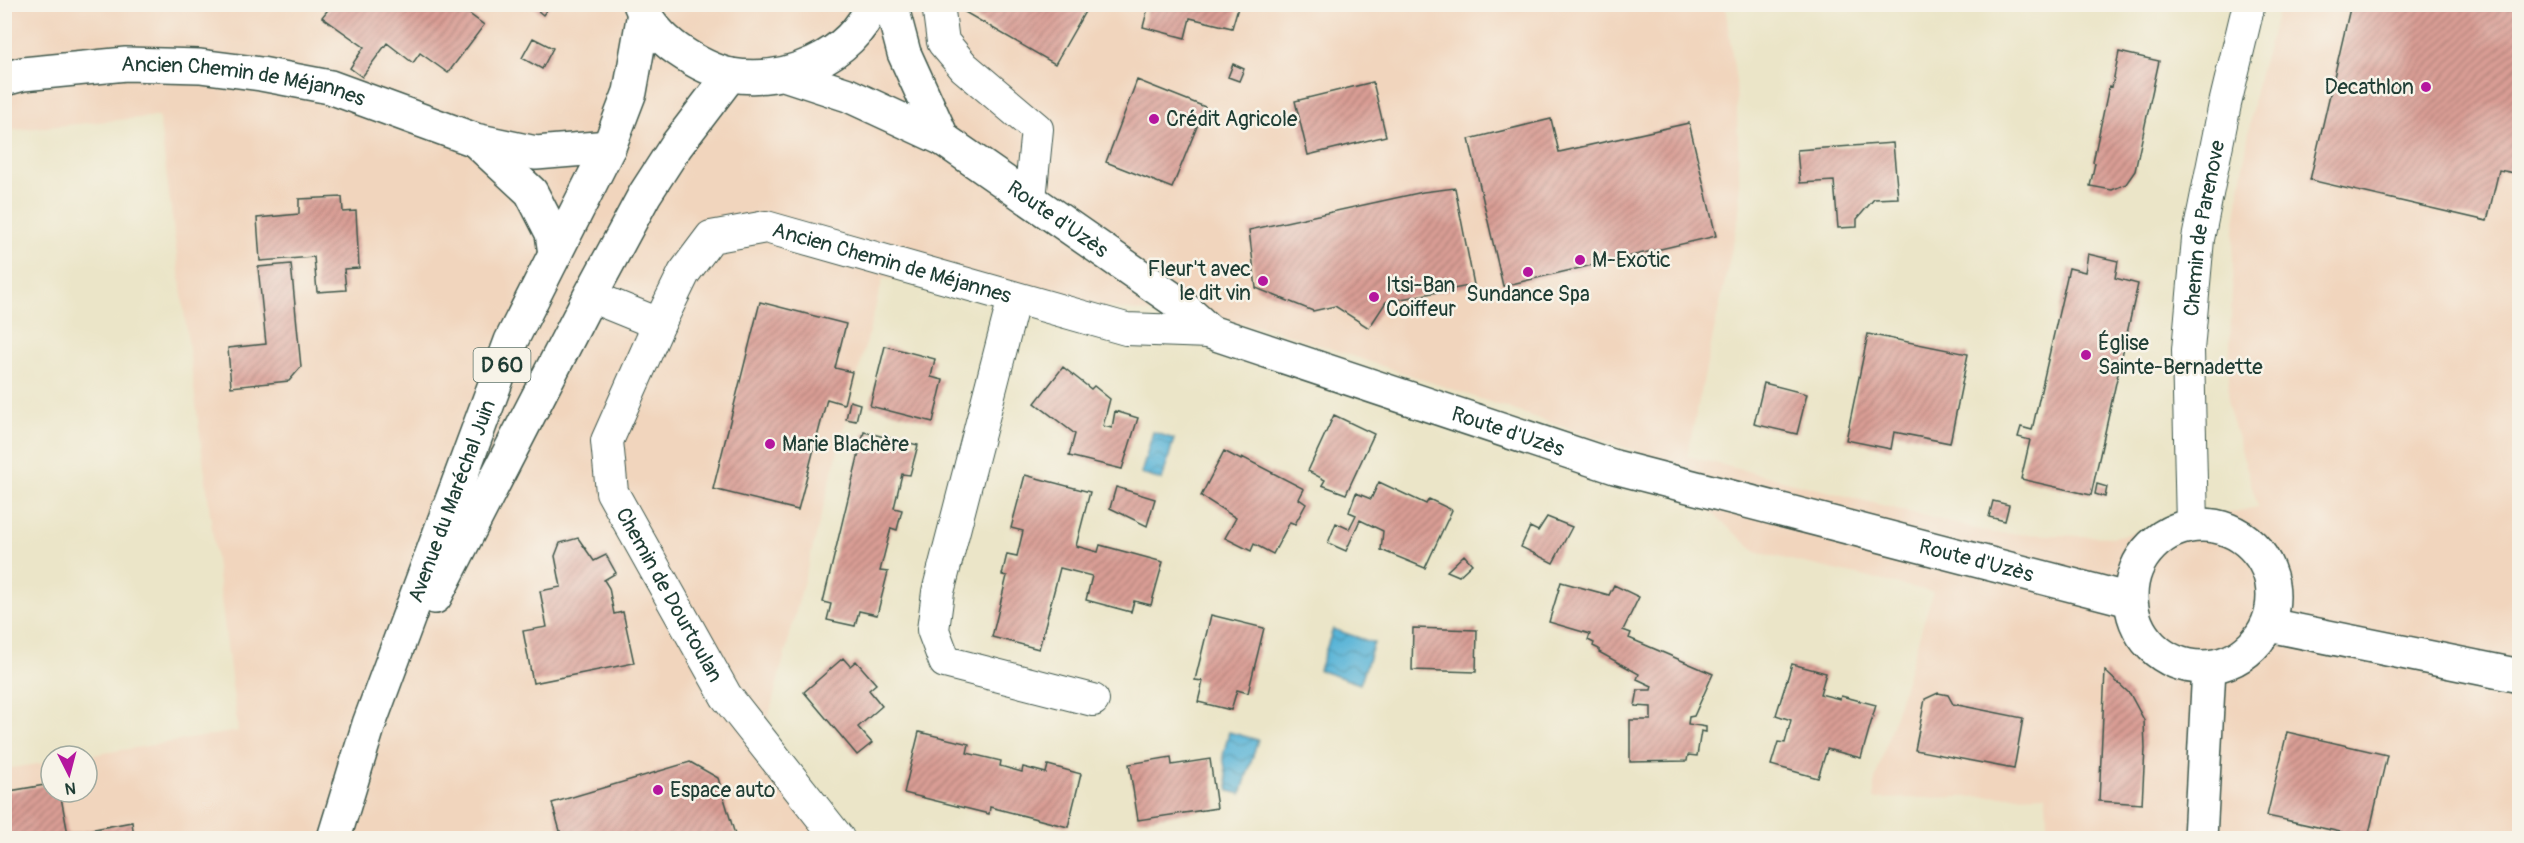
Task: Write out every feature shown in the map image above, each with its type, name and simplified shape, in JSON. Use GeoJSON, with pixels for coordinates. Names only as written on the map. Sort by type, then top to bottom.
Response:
{"type":"FeatureCollection","features":[{"type":"Feature","properties":{"kind":"main road"},"geometry":{"type":"LineString","coordinates":[[642,9],[667,42],[696,62],[730,75],[757,77],[784,74],[818,62],[848,41],[870,12],[873,4]]}},
{"type":"Feature","properties":{"kind":"main road"},"geometry":{"type":"LineString","coordinates":[[891,4],[904,52],[943,139]]}},
{"type":"Feature","properties":{"kind":"main road","name":"Avenue du Maréchal Juin"},"geometry":{"type":"LineString","coordinates":[[334,838],[369,724],[510,341],[609,147],[630,92],[642,9]]}},
{"type":"Feature","properties":{"kind":"main road","name":"Ancien Chemin de Méjannes"},"geometry":{"type":"LineString","coordinates":[[4,80],[24,74],[126,64],[200,66],[330,87],[475,140],[536,153],[609,147]]}},
{"type":"Feature","properties":{"kind":"main road","name":"Route d'Uzès"},"geometry":{"type":"LineString","coordinates":[[784,74],[848,95],[943,139],[1177,302],[1210,332],[1615,467],[2130,600]]}},
{"type":"Feature","properties":{"kind":"main road","name":"Avenue du Maréchal Juin"},"geometry":{"type":"LineString","coordinates":[[369,724],[645,194],[676,146],[730,75]]}},
{"type":"Feature","properties":{"kind":"main road","name":"Ancien Chemin de Méjannes"},"geometry":{"type":"LineString","coordinates":[[475,140],[531,192],[552,233],[555,254]]}},
{"type":"Feature","properties":{"kind":"main road"},"geometry":{"type":"LineString","coordinates":[[2192,525],[2214,525],[2235,532],[2253,544],[2266,562],[2273,582],[2274,603],[2269,624],[2259,641],[2245,654],[2228,663],[2210,668],[2186,667],[2165,658],[2147,643],[2135,622],[2130,600],[2132,579],[2141,559],[2154,543],[2172,531],[2192,525]]}},
{"type":"Feature","properties":{"kind":"main road"},"geometry":{"type":"LineString","coordinates":[[2269,624],[2520,676]]}},
{"type":"Feature","properties":{"kind":"main road"},"geometry":{"type":"LineString","coordinates":[[2200,838],[2210,668]]}},
{"type":"Feature","properties":{"kind":"street"},"geometry":{"type":"LineString","coordinates":[[938,4],[943,42],[964,67],[1037,129],[1030,200]]}},
{"type":"Feature","properties":{"kind":"street","name":"Chemin de Parenove"},"geometry":{"type":"LineString","coordinates":[[2192,525],[2188,350],[2198,239],[2248,4]]}},
{"type":"Feature","properties":{"kind":"street","name":"Ancien Chemin de Méjannes"},"geometry":{"type":"LineString","coordinates":[[659,324],[684,273],[711,237],[766,227],[1126,329],[1210,332]]}},
{"type":"Feature","properties":{"kind":"street"},"geometry":{"type":"LineString","coordinates":[[590,296],[659,324]]}},
{"type":"Feature","properties":{"kind":"street"},"geometry":{"type":"LineString","coordinates":[[1014,298],[938,592],[933,630],[945,662],[1093,700]]}},
{"type":"Feature","properties":{"kind":"street","name":"Chemin de Dourtoulan"},"geometry":{"type":"LineString","coordinates":[[659,324],[607,441],[612,492],[726,696],[838,838]]}},
{"type":"Feature","properties":{"kind":"shaded area"},"geometry":{"type":"Polygon","coordinates":[[[5,5],[1725,5],[1736,82],[1740,211],[1687,456],[1992,533],[2112,537],[2258,507],[2228,405],[2234,230],[2255,91],[2280,5],[2519,5],[2519,838],[2248,838],[2223,834],[2083,830],[2047,825],[2046,795],[1874,799],[1874,784],[1933,592],[1756,552],[1647,455],[1269,328],[883,278],[759,753],[825,838],[5,838],[5,769],[39,764],[39,804],[99,804],[99,754],[238,731],[159,116],[5,131],[5,5]]]}},
{"type":"Feature","properties":{"kind":"water"},"geometry":{"type":"Polygon","coordinates":[[[1153,432],[1174,439],[1162,480],[1141,474],[1153,432]]]}},
{"type":"Feature","properties":{"kind":"water"},"geometry":{"type":"Polygon","coordinates":[[[1333,629],[1374,643],[1360,684],[1319,670],[1333,629]]]}},
{"type":"Feature","properties":{"kind":"water"},"geometry":{"type":"Polygon","coordinates":[[[1229,732],[1258,740],[1241,794],[1229,791],[1223,756],[1229,732]]]}},
{"type":"Feature","properties":{"kind":"building"},"geometry":{"type":"Polygon","coordinates":[[[329,4],[456,4],[484,25],[448,73],[420,53],[413,63],[387,43],[362,77],[350,68],[364,47],[322,17],[331,6],[329,4]]]}},
{"type":"Feature","properties":{"kind":"building"},"geometry":{"type":"Polygon","coordinates":[[[530,4],[551,4],[543,15],[530,4]]]}},
{"type":"Feature","properties":{"kind":"building"},"geometry":{"type":"Polygon","coordinates":[[[961,4],[1080,4],[1087,8],[1055,64],[963,11],[961,4]]]}},
{"type":"Feature","properties":{"kind":"building"},"geometry":{"type":"Polygon","coordinates":[[[1149,4],[1239,4],[1232,28],[1190,18],[1185,38],[1143,27],[1149,4]]]}},
{"type":"Feature","properties":{"kind":"building","name":"Decathlon"},"geometry":{"type":"Polygon","coordinates":[[[2351,4],[2520,4],[2520,174],[2499,170],[2487,221],[2310,180],[2351,4]]]}},
{"type":"Feature","properties":{"kind":"building"},"geometry":{"type":"Polygon","coordinates":[[[533,38],[553,48],[542,69],[522,58],[533,38]]]}},
{"type":"Feature","properties":{"kind":"building"},"geometry":{"type":"Polygon","coordinates":[[[2119,52],[2159,61],[2135,171],[2126,184],[2112,190],[2090,186],[2109,86],[2112,87],[2119,52]]]}},
{"type":"Feature","properties":{"kind":"building"},"geometry":{"type":"Polygon","coordinates":[[[1233,64],[1244,69],[1239,81],[1228,77],[1233,64]]]}},
{"type":"Feature","properties":{"kind":"building"},"geometry":{"type":"Polygon","coordinates":[[[1137,80],[1205,107],[1172,188],[1106,162],[1137,80]]]}},
{"type":"Feature","properties":{"kind":"building"},"geometry":{"type":"Polygon","coordinates":[[[1373,82],[1386,136],[1308,155],[1295,101],[1373,82]]]}},
{"type":"Feature","properties":{"kind":"building"},"geometry":{"type":"Polygon","coordinates":[[[1551,119],[1559,152],[1689,123],[1716,236],[1503,286],[1469,139],[1551,119]]]}},
{"type":"Feature","properties":{"kind":"building"},"geometry":{"type":"Polygon","coordinates":[[[1893,143],[1898,198],[1874,199],[1857,219],[1857,227],[1838,228],[1834,181],[1800,183],[1797,150],[1893,143]]]}},
{"type":"Feature","properties":{"kind":"building"},"geometry":{"type":"Polygon","coordinates":[[[1455,188],[1474,285],[1386,302],[1369,328],[1335,306],[1313,311],[1256,288],[1249,230],[1423,192],[1455,188]]]}},
{"type":"Feature","properties":{"kind":"building"},"geometry":{"type":"Polygon","coordinates":[[[342,197],[343,212],[356,211],[359,268],[344,269],[346,290],[317,292],[314,257],[260,261],[257,218],[299,214],[299,199],[342,197]]]}},
{"type":"Feature","properties":{"kind":"building","name":"Église Sainte-Bernadette"},"geometry":{"type":"Polygon","coordinates":[[[2088,254],[2118,261],[2115,278],[2138,284],[2091,495],[2021,479],[2030,440],[2018,437],[2021,427],[2032,430],[2069,268],[2085,272],[2088,254]]]}},
{"type":"Feature","properties":{"kind":"building"},"geometry":{"type":"Polygon","coordinates":[[[291,264],[301,367],[289,381],[231,387],[228,348],[266,344],[258,267],[291,264]]]}},
{"type":"Feature","properties":{"kind":"building","name":"Marie Blachère"},"geometry":{"type":"Polygon","coordinates":[[[760,302],[846,324],[835,368],[852,372],[844,404],[827,399],[798,510],[713,489],[760,302]]]}},
{"type":"Feature","properties":{"kind":"building"},"geometry":{"type":"Polygon","coordinates":[[[1868,334],[1968,354],[1950,443],[1894,432],[1891,449],[1846,440],[1868,334]]]}},
{"type":"Feature","properties":{"kind":"building"},"geometry":{"type":"Polygon","coordinates":[[[885,346],[935,359],[931,377],[943,380],[933,422],[870,406],[885,346]]]}},
{"type":"Feature","properties":{"kind":"building"},"geometry":{"type":"Polygon","coordinates":[[[1063,367],[1091,389],[1094,386],[1110,399],[1103,426],[1112,428],[1115,411],[1138,418],[1122,469],[1069,456],[1075,434],[1035,403],[1063,367]]]}},
{"type":"Feature","properties":{"kind":"building"},"geometry":{"type":"Polygon","coordinates":[[[1764,383],[1807,394],[1797,434],[1754,424],[1764,383]]]}},
{"type":"Feature","properties":{"kind":"building"},"geometry":{"type":"Polygon","coordinates":[[[850,401],[860,404],[856,421],[846,419],[850,401]]]}},
{"type":"Feature","properties":{"kind":"building"},"geometry":{"type":"Polygon","coordinates":[[[1334,415],[1374,434],[1346,494],[1322,485],[1325,480],[1308,471],[1334,415]]]}},
{"type":"Feature","properties":{"kind":"building"},"geometry":{"type":"Polygon","coordinates":[[[864,432],[918,445],[910,475],[902,474],[894,508],[902,510],[897,530],[891,528],[880,571],[888,572],[877,615],[859,611],[855,626],[827,620],[831,604],[823,602],[864,432]]]}},
{"type":"Feature","properties":{"kind":"building"},"geometry":{"type":"Polygon","coordinates":[[[1224,451],[1241,460],[1242,457],[1304,489],[1299,499],[1306,504],[1295,524],[1290,522],[1273,554],[1254,544],[1251,551],[1225,538],[1236,518],[1201,496],[1224,451]]]}},
{"type":"Feature","properties":{"kind":"building"},"geometry":{"type":"Polygon","coordinates":[[[1025,475],[1090,492],[1076,546],[1098,552],[1100,545],[1163,562],[1151,605],[1134,601],[1131,612],[1086,600],[1092,576],[1060,568],[1039,649],[992,637],[1007,576],[1002,575],[1007,554],[1017,556],[1023,531],[1011,528],[1025,475]]]}},
{"type":"Feature","properties":{"kind":"building"},"geometry":{"type":"Polygon","coordinates":[[[1379,482],[1426,504],[1429,499],[1452,510],[1425,568],[1381,550],[1383,531],[1360,520],[1346,551],[1328,543],[1336,523],[1349,529],[1356,515],[1349,512],[1356,493],[1371,499],[1379,482]]]}},
{"type":"Feature","properties":{"kind":"building"},"geometry":{"type":"Polygon","coordinates":[[[2097,484],[2107,487],[2105,497],[2095,494],[2097,484]]]}},
{"type":"Feature","properties":{"kind":"building"},"geometry":{"type":"Polygon","coordinates":[[[1116,487],[1155,499],[1147,526],[1110,508],[1116,487]]]}},
{"type":"Feature","properties":{"kind":"building"},"geometry":{"type":"Polygon","coordinates":[[[1993,501],[2009,505],[2005,521],[1989,517],[1993,501]]]}},
{"type":"Feature","properties":{"kind":"building"},"geometry":{"type":"Polygon","coordinates":[[[1547,517],[1572,527],[1553,563],[1521,547],[1530,527],[1538,531],[1547,517]]]}},
{"type":"Feature","properties":{"kind":"building"},"geometry":{"type":"Polygon","coordinates":[[[578,538],[594,561],[606,555],[616,573],[604,580],[609,588],[614,614],[623,612],[634,663],[533,683],[523,631],[547,627],[540,591],[561,587],[555,556],[560,543],[578,538]]]}},
{"type":"Feature","properties":{"kind":"building"},"geometry":{"type":"Polygon","coordinates":[[[1464,555],[1472,564],[1459,576],[1447,571],[1464,555]]]}},
{"type":"Feature","properties":{"kind":"building"},"geometry":{"type":"Polygon","coordinates":[[[1561,582],[1609,595],[1614,585],[1639,597],[1623,630],[1631,633],[1629,638],[1713,674],[1694,716],[1689,717],[1688,724],[1706,727],[1706,732],[1701,731],[1697,756],[1688,755],[1687,761],[1630,762],[1630,720],[1651,720],[1651,707],[1635,706],[1638,690],[1651,690],[1652,686],[1637,679],[1639,674],[1599,652],[1599,649],[1593,646],[1594,643],[1588,640],[1590,634],[1549,622],[1561,582]]]}},
{"type":"Feature","properties":{"kind":"building"},"geometry":{"type":"Polygon","coordinates":[[[1211,615],[1264,628],[1248,693],[1237,690],[1231,710],[1198,702],[1203,681],[1195,680],[1211,615]]]}},
{"type":"Feature","properties":{"kind":"building"},"geometry":{"type":"Polygon","coordinates":[[[1413,628],[1477,630],[1476,672],[1412,670],[1413,628]]]}},
{"type":"Feature","properties":{"kind":"building"},"geometry":{"type":"Polygon","coordinates":[[[843,658],[850,666],[856,661],[876,684],[869,690],[882,706],[858,727],[872,743],[857,755],[804,692],[843,658]]]}},
{"type":"Feature","properties":{"kind":"building"},"geometry":{"type":"Polygon","coordinates":[[[1792,664],[1826,673],[1820,694],[1840,699],[1841,696],[1876,705],[1861,758],[1827,749],[1818,778],[1771,765],[1778,742],[1785,743],[1791,720],[1776,715],[1792,664]]]}},
{"type":"Feature","properties":{"kind":"building"},"geometry":{"type":"Polygon","coordinates":[[[2105,671],[2130,694],[2144,720],[2142,804],[2099,801],[2105,671]]]}},
{"type":"Feature","properties":{"kind":"building"},"geometry":{"type":"Polygon","coordinates":[[[1938,693],[1948,695],[1953,704],[2023,718],[2014,769],[1915,750],[1925,699],[1938,693]]]}},
{"type":"Feature","properties":{"kind":"building"},"geometry":{"type":"Polygon","coordinates":[[[919,732],[969,744],[967,753],[1001,761],[1000,766],[1022,772],[1023,767],[1046,773],[1048,765],[1081,774],[1068,827],[990,807],[989,814],[904,793],[919,732]]]}},
{"type":"Feature","properties":{"kind":"building"},"geometry":{"type":"Polygon","coordinates":[[[2287,732],[2387,755],[2368,838],[2267,816],[2287,732]]]}},
{"type":"Feature","properties":{"kind":"building"},"geometry":{"type":"Polygon","coordinates":[[[1171,757],[1172,765],[1210,759],[1217,808],[1138,820],[1129,764],[1171,757]]]}},
{"type":"Feature","properties":{"kind":"building","name":"Espace auto"},"geometry":{"type":"Polygon","coordinates":[[[690,762],[718,778],[736,838],[562,838],[552,803],[690,762]]]}},
{"type":"Feature","properties":{"kind":"building"},"geometry":{"type":"Polygon","coordinates":[[[39,786],[39,804],[62,804],[68,834],[132,822],[134,838],[4,838],[4,792],[39,786]]]}},
{"type":"Feature","properties":{"kind":"place","name":"Decathlon"},"geometry":{"type":"Point","coordinates":[2426,87]}},
{"type":"Feature","properties":{"kind":"place","name":"Crédit Agricole"},"geometry":{"type":"Point","coordinates":[1154,119]}},
{"type":"Feature","properties":{"kind":"place","name":"M-Exotic"},"geometry":{"type":"Point","coordinates":[1580,260]}},
{"type":"Feature","properties":{"kind":"place","name":"Sundance Spa"},"geometry":{"type":"Point","coordinates":[1528,272]}},
{"type":"Feature","properties":{"kind":"place","name":"Fleur't avec le dit vin"},"geometry":{"type":"Point","coordinates":[1263,281]}},
{"type":"Feature","properties":{"kind":"place","name":"Itsi-Ban Coiffeur"},"geometry":{"type":"Point","coordinates":[1374,297]}},
{"type":"Feature","properties":{"kind":"place","name":"Église Sainte-Bernadette"},"geometry":{"type":"Point","coordinates":[2086,355]}},
{"type":"Feature","properties":{"kind":"place","name":"Marie Blachère"},"geometry":{"type":"Point","coordinates":[770,444]}},
{"type":"Feature","properties":{"kind":"place","name":"Espace auto"},"geometry":{"type":"Point","coordinates":[658,790]}}]}
